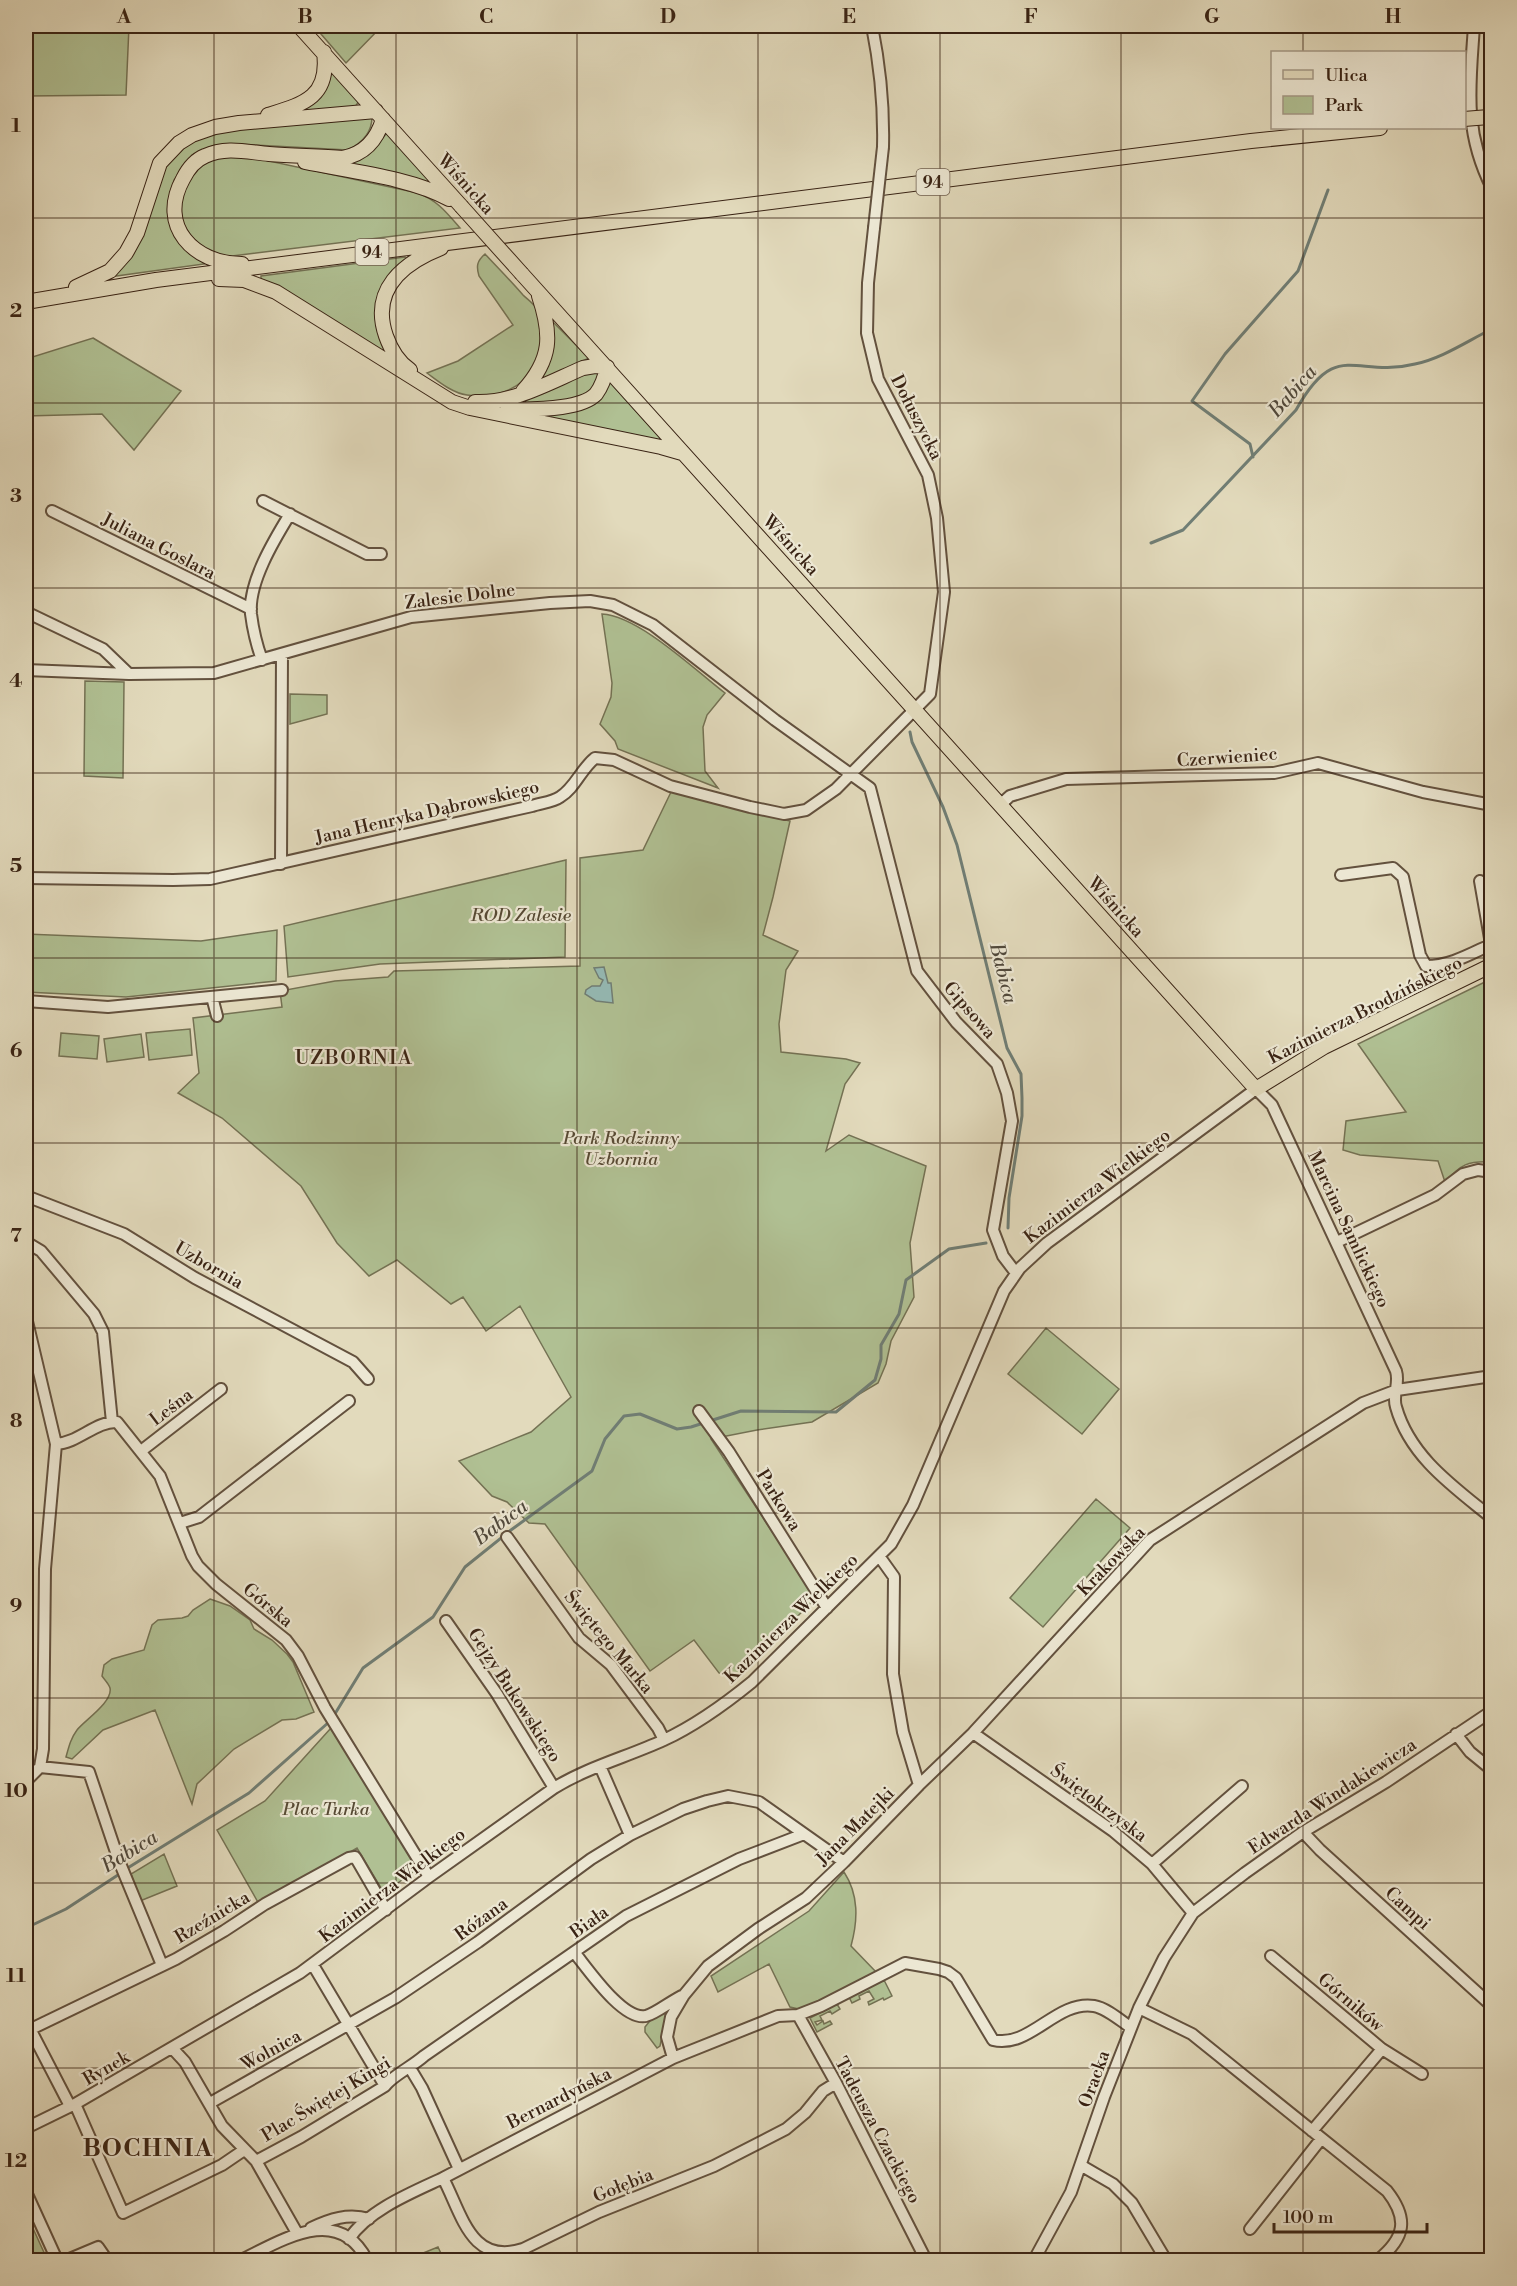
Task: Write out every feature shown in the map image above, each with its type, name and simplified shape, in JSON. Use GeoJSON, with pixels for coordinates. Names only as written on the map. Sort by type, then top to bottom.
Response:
{"type":"FeatureCollection","features":[{"type":"Feature","properties":{"kind":"main road","name":"Wiśnicka"},"geometry":{"type":"LineString","coordinates":[[299,26],[1256,1089]]}},
{"type":"Feature","properties":{"kind":"main road"},"geometry":{"type":"LineString","coordinates":[[46,298],[100,277],[118,262],[137,233],[160,164],[179,143],[204,130],[239,123],[307,101],[321,87],[325,77],[324,52]]}},
{"type":"Feature","properties":{"kind":"main road"},"geometry":{"type":"LineString","coordinates":[[239,123],[380,115],[381,128],[371,143],[354,155],[343,158],[227,150],[203,156],[194,163],[182,182],[175,202],[174,213],[185,240],[203,256],[213,261],[280,265]]}},
{"type":"Feature","properties":{"kind":"main road"},"geometry":{"type":"LineString","coordinates":[[1466,119],[1490,117]]}},
{"type":"Feature","properties":{"kind":"main road","name":"94"},"geometry":{"type":"LineString","coordinates":[[26,302],[187,277],[464,240],[1251,141],[1370,129]]}},
{"type":"Feature","properties":{"kind":"main road"},"geometry":{"type":"LineString","coordinates":[[268,154],[433,190],[461,206]]}},
{"type":"Feature","properties":{"kind":"main road"},"geometry":{"type":"LineString","coordinates":[[464,240],[409,264],[387,289],[382,319],[390,348],[407,368],[454,397],[469,402],[489,403],[522,393],[583,368],[607,367],[601,386],[594,396],[579,403],[489,411]]}},
{"type":"Feature","properties":{"kind":"main road"},"geometry":{"type":"LineString","coordinates":[[187,277],[244,280],[261,285],[283,296],[452,402],[470,408],[661,447],[684,454]]}},
{"type":"Feature","properties":{"kind":"main road"},"geometry":{"type":"LineString","coordinates":[[522,393],[541,368],[546,355],[548,330],[538,291]]}},
{"type":"Feature","properties":{"kind":"main road","name":"Kazimierza Brodzińskiego"},"geometry":{"type":"LineString","coordinates":[[1256,1089],[1324,1047],[1491,965]]}},
{"type":"Feature","properties":{"kind":"street","name":"Dołuszycka"},"geometry":{"type":"LineString","coordinates":[[872,26],[879,57],[884,112],[883,147],[868,283],[867,333],[878,379],[928,475],[937,518],[944,592],[930,694],[914,710]]}},
{"type":"Feature","properties":{"kind":"street"},"geometry":{"type":"LineString","coordinates":[[1474,26],[1469,100],[1472,130],[1483,170],[1491,188]]}},
{"type":"Feature","properties":{"kind":"street"},"geometry":{"type":"LineString","coordinates":[[263,501],[367,554],[381,554]]}},
{"type":"Feature","properties":{"kind":"street","name":"Juliana Goslara"},"geometry":{"type":"LineString","coordinates":[[52,511],[251,609]]}},
{"type":"Feature","properties":{"kind":"street"},"geometry":{"type":"LineString","coordinates":[[262,660],[251,609],[252,597],[262,567],[290,514]]}},
{"type":"Feature","properties":{"kind":"street","name":"Zalesie Dolne"},"geometry":{"type":"LineString","coordinates":[[26,670],[129,674],[214,673],[411,617],[590,601],[614,605],[652,625],[850,774]]}},
{"type":"Feature","properties":{"kind":"street"},"geometry":{"type":"LineString","coordinates":[[26,612],[103,649],[129,674]]}},
{"type":"Feature","properties":{"kind":"street"},"geometry":{"type":"LineString","coordinates":[[281,864],[282,654]]}},
{"type":"Feature","properties":{"kind":"street","name":"Jana Henryka Dąbrowskiego"},"geometry":{"type":"LineString","coordinates":[[26,878],[210,879],[532,806],[560,797],[573,784],[585,766],[595,758],[614,760],[670,786],[750,807],[784,814],[806,810],[836,789],[914,710]]}},
{"type":"Feature","properties":{"kind":"street","name":"Czerwieniec"},"geometry":{"type":"LineString","coordinates":[[1000,805],[1010,796],[1066,779],[1274,773],[1318,763],[1423,792],[1491,805]]}},
{"type":"Feature","properties":{"kind":"street","name":"Gipsowa"},"geometry":{"type":"LineString","coordinates":[[850,774],[870,788],[917,971],[956,1022],[997,1064],[1007,1093],[1012,1121],[993,1230],[1004,1256],[1016,1273]]}},
{"type":"Feature","properties":{"kind":"street"},"geometry":{"type":"LineString","coordinates":[[1341,875],[1393,868],[1403,877],[1420,955],[1426,966],[1447,963],[1491,944],[1480,881]]}},
{"type":"Feature","properties":{"kind":"street"},"geometry":{"type":"LineString","coordinates":[[26,1001],[108,1007],[282,990]]}},
{"type":"Feature","properties":{"kind":"street"},"geometry":{"type":"LineString","coordinates":[[212,997],[217,1016]]}},
{"type":"Feature","properties":{"kind":"street","name":"Kazimierza Wielkiego"},"geometry":{"type":"LineString","coordinates":[[172,2049],[313,1965],[429,1877],[554,1788],[664,1740],[737,1694],[827,1608],[894,1538],[910,1511],[996,1308],[1016,1273],[1047,1243],[1256,1089]]}},
{"type":"Feature","properties":{"kind":"street","name":"Marcina Samlickiego"},"geometry":{"type":"LineString","coordinates":[[1256,1089],[1272,1105],[1337,1242],[1396,1371],[1399,1380],[1397,1390]]}},
{"type":"Feature","properties":{"kind":"street"},"geometry":{"type":"LineString","coordinates":[[1337,1242],[1435,1195],[1463,1174],[1478,1170],[1491,1172]]}},
{"type":"Feature","properties":{"kind":"street","name":"Uzbornia"},"geometry":{"type":"LineString","coordinates":[[26,1196],[124,1234],[195,1278],[353,1362],[368,1379]]}},
{"type":"Feature","properties":{"kind":"street"},"geometry":{"type":"LineString","coordinates":[[26,1242],[41,1251],[94,1314],[103,1332],[112,1422],[108,1421],[91,1432],[64,1444],[56,1444]]}},
{"type":"Feature","properties":{"kind":"street"},"geometry":{"type":"LineString","coordinates":[[26,1317],[56,1444],[45,1569],[43,1749],[40,1767],[26,1781]]}},
{"type":"Feature","properties":{"kind":"street","name":"Krakowska"},"geometry":{"type":"LineString","coordinates":[[918,1785],[973,1733],[1150,1540],[1363,1403],[1397,1390],[1491,1376]]}},
{"type":"Feature","properties":{"kind":"street","name":"Leśna"},"geometry":{"type":"LineString","coordinates":[[141,1451],[221,1389]]}},
{"type":"Feature","properties":{"kind":"street"},"geometry":{"type":"LineString","coordinates":[[1397,1390],[1395,1405],[1412,1445],[1438,1473],[1491,1518]]}},
{"type":"Feature","properties":{"kind":"street"},"geometry":{"type":"LineString","coordinates":[[180,1523],[199,1517],[348,1401]]}},
{"type":"Feature","properties":{"kind":"street","name":"Parkowa"},"geometry":{"type":"LineString","coordinates":[[701,1414],[752,1486],[827,1608]]}},
{"type":"Feature","properties":{"kind":"street","name":"Górska"},"geometry":{"type":"LineString","coordinates":[[112,1422],[117,1422],[160,1476],[198,1566],[216,1584],[286,1640],[298,1656],[391,1819],[429,1877]]}},
{"type":"Feature","properties":{"kind":"street","name":"Świętego Marka"},"geometry":{"type":"LineString","coordinates":[[507,1537],[579,1638],[611,1665],[658,1728],[664,1740]]}},
{"type":"Feature","properties":{"kind":"street","name":"Jana Matejki"},"geometry":{"type":"LineString","coordinates":[[673,2058],[667,2037],[671,2017],[684,1995],[714,1961],[806,1898],[918,1785],[903,1732],[893,1674],[894,1577],[879,1556]]}},
{"type":"Feature","properties":{"kind":"street","name":"Gejzy Bukowskiego"},"geometry":{"type":"LineString","coordinates":[[446,1621],[497,1694],[554,1788]]}},
{"type":"Feature","properties":{"kind":"street","name":"Edwarda Windakiewicza"},"geometry":{"type":"LineString","coordinates":[[1194,1913],[1303,1832],[1386,1782],[1491,1711]]}},
{"type":"Feature","properties":{"kind":"street","name":"Świętokrzyska"},"geometry":{"type":"LineString","coordinates":[[973,1733],[1113,1831],[1152,1864],[1194,1913]]}},
{"type":"Feature","properties":{"kind":"street"},"geometry":{"type":"LineString","coordinates":[[1456,1734],[1470,1752],[1491,1770]]}},
{"type":"Feature","properties":{"kind":"street"},"geometry":{"type":"LineString","coordinates":[[600,1766],[630,1835]]}},
{"type":"Feature","properties":{"kind":"street"},"geometry":{"type":"LineString","coordinates":[[40,1767],[89,1772],[121,1866],[162,1965]]}},
{"type":"Feature","properties":{"kind":"street"},"geometry":{"type":"LineString","coordinates":[[1152,1864],[1242,1786]]}},
{"type":"Feature","properties":{"kind":"street","name":"Różana"},"geometry":{"type":"LineString","coordinates":[[348,2026],[396,1998],[478,1942],[591,1859],[630,1835],[683,1809],[707,1801],[734,1796],[759,1802],[844,1862]]}},
{"type":"Feature","properties":{"kind":"street","name":"Campi"},"geometry":{"type":"LineString","coordinates":[[1303,1832],[1491,2006]]}},
{"type":"Feature","properties":{"kind":"street","name":"Biała"},"geometry":{"type":"LineString","coordinates":[[410,2068],[626,1916],[739,1859],[804,1834]]}},
{"type":"Feature","properties":{"kind":"street","name":"Rzeźnicka"},"geometry":{"type":"LineString","coordinates":[[27,2026],[162,1965],[225,1931],[284,1893],[352,1857],[357,1860],[386,1910]]}},
{"type":"Feature","properties":{"kind":"street","name":"Oracka"},"geometry":{"type":"LineString","coordinates":[[1034,2260],[1071,2192],[1082,2166],[1130,2027],[1164,1958],[1194,1913]]}},
{"type":"Feature","properties":{"kind":"street"},"geometry":{"type":"LineString","coordinates":[[574,1952],[621,2007],[636,2016],[648,2016],[684,1995]]}},
{"type":"Feature","properties":{"kind":"street","name":"Górników"},"geometry":{"type":"LineString","coordinates":[[1271,1956],[1382,2049],[1312,2131]]}},
{"type":"Feature","properties":{"kind":"street","name":"Bernardyńska"},"geometry":{"type":"LineString","coordinates":[[349,2239],[354,2231],[369,2219],[404,2197],[673,2058],[778,2016],[798,2015],[821,2006],[905,1963],[939,1969],[956,1978],[993,2040],[1004,2043],[1023,2036],[1067,2011],[1085,2006],[1096,2006],[1130,2027]]}},
{"type":"Feature","properties":{"kind":"street"},"geometry":{"type":"LineString","coordinates":[[313,1965],[385,2086]]}},
{"type":"Feature","properties":{"kind":"street"},"geometry":{"type":"LineString","coordinates":[[1139,2008],[1192,2034],[1387,2191],[1398,2205],[1402,2218],[1397,2240],[1378,2260]]}},
{"type":"Feature","properties":{"kind":"street","name":"Tadeusza Czackiego"},"geometry":{"type":"LineString","coordinates":[[798,2015],[836,2083],[926,2260]]}},
{"type":"Feature","properties":{"kind":"street"},"geometry":{"type":"LineString","coordinates":[[26,2128],[73,2105],[27,2026]]}},
{"type":"Feature","properties":{"kind":"street","name":"Wolnica"},"geometry":{"type":"LineString","coordinates":[[210,2103],[348,2026]]}},
{"type":"Feature","properties":{"kind":"street"},"geometry":{"type":"LineString","coordinates":[[172,2049],[185,2062],[222,2126],[256,2161],[300,2232]]}},
{"type":"Feature","properties":{"kind":"street","name":"Rynek"},"geometry":{"type":"LineString","coordinates":[[172,2049],[73,2105],[123,2213],[222,2165],[244,2150]]}},
{"type":"Feature","properties":{"kind":"street"},"geometry":{"type":"LineString","coordinates":[[1382,2049],[1422,2074]]}},
{"type":"Feature","properties":{"kind":"street","name":"Plac Świętej Kingi"},"geometry":{"type":"LineString","coordinates":[[256,2161],[301,2137],[385,2086],[388,2081],[410,2068],[422,2088],[459,2169]]}},
{"type":"Feature","properties":{"kind":"street","name":"Gołębia"},"geometry":{"type":"LineString","coordinates":[[443,2178],[470,2235],[481,2246],[503,2257],[598,2212],[724,2161],[786,2129],[805,2113],[824,2091],[836,2083]]}},
{"type":"Feature","properties":{"kind":"street"},"geometry":{"type":"LineString","coordinates":[[1250,2229],[1321,2139]]}},
{"type":"Feature","properties":{"kind":"street"},"geometry":{"type":"LineString","coordinates":[[1082,2166],[1113,2184],[1132,2202],[1166,2260]]}},
{"type":"Feature","properties":{"kind":"street"},"geometry":{"type":"LineString","coordinates":[[26,2192],[57,2260]]}},
{"type":"Feature","properties":{"kind":"street"},"geometry":{"type":"LineString","coordinates":[[241,2260],[262,2256],[300,2232],[337,2218],[359,2216],[369,2219]]}},
{"type":"Feature","properties":{"kind":"street"},"geometry":{"type":"LineString","coordinates":[[300,2232],[323,2230],[349,2239],[368,2260]]}},
{"type":"Feature","properties":{"kind":"street"},"geometry":{"type":"LineString","coordinates":[[67,2260],[98,2247],[107,2260]]}},
{"type":"Feature","properties":{"kind":"green space"},"geometry":{"type":"Polygon","coordinates":[[[26,26],[129,26],[126,95],[26,96],[26,26]]]}},
{"type":"Feature","properties":{"kind":"green space"},"geometry":{"type":"Polygon","coordinates":[[[329,26],[382,26],[346,63],[321,34],[329,26]]]}},
{"type":"Feature","properties":{"kind":"green space"},"geometry":{"type":"Polygon","coordinates":[[[330,68],[359,101],[355,107],[275,116],[299,110],[330,68]]]}},
{"type":"Feature","properties":{"kind":"green space"},"geometry":{"type":"Polygon","coordinates":[[[372,117],[372,123],[365,137],[348,150],[236,144],[212,146],[192,155],[174,180],[168,205],[169,217],[204,264],[109,277],[162,171],[181,147],[194,139],[234,130],[372,117]]]}},
{"type":"Feature","properties":{"kind":"green space"},"geometry":{"type":"Polygon","coordinates":[[[387,133],[433,183],[304,158],[369,153],[387,133]]]}},
{"type":"Feature","properties":{"kind":"green space"},"geometry":{"type":"Polygon","coordinates":[[[217,155],[250,157],[418,193],[436,203],[460,228],[224,257],[201,245],[193,237],[181,218],[180,207],[181,195],[195,168],[217,155]]]}},
{"type":"Feature","properties":{"kind":"green space"},"geometry":{"type":"Polygon","coordinates":[[[485,254],[536,308],[541,343],[538,358],[523,381],[498,394],[467,395],[451,389],[427,373],[458,361],[513,325],[479,276],[478,264],[485,254]]]}},
{"type":"Feature","properties":{"kind":"green space"},"geometry":{"type":"Polygon","coordinates":[[[405,257],[407,259],[395,269],[382,289],[380,310],[386,348],[382,351],[279,287],[261,279],[261,276],[405,257]]]}},
{"type":"Feature","properties":{"kind":"green space"},"geometry":{"type":"Polygon","coordinates":[[[553,322],[589,358],[534,384],[551,323],[553,322]]]}},
{"type":"Feature","properties":{"kind":"green space"},"geometry":{"type":"Polygon","coordinates":[[[93,338],[181,391],[134,450],[102,414],[26,416],[26,359],[93,338]]]}},
{"type":"Feature","properties":{"kind":"green space"},"geometry":{"type":"Polygon","coordinates":[[[600,369],[594,388],[578,398],[567,401],[510,404],[577,374],[600,369]]]}},
{"type":"Feature","properties":{"kind":"green space"},"geometry":{"type":"Polygon","coordinates":[[[609,381],[663,441],[525,414],[564,411],[609,381]]]}},
{"type":"Feature","properties":{"kind":"green space"},"geometry":{"type":"Polygon","coordinates":[[[602,614],[617,617],[649,634],[683,658],[725,693],[707,715],[703,727],[705,771],[718,788],[618,749],[615,741],[600,724],[611,697],[612,683],[602,614]]]}},
{"type":"Feature","properties":{"kind":"green space"},"geometry":{"type":"Polygon","coordinates":[[[85,681],[124,682],[123,778],[84,776],[85,681]]]}},
{"type":"Feature","properties":{"kind":"green space"},"geometry":{"type":"Polygon","coordinates":[[[290,694],[327,695],[327,714],[290,724],[290,694]]]}},
{"type":"Feature","properties":{"kind":"green space","name":"Park Rodzinny Uzbornia"},"geometry":{"type":"Polygon","coordinates":[[[671,792],[790,821],[763,935],[798,951],[786,970],[779,1024],[781,1052],[846,1059],[860,1063],[845,1084],[826,1151],[849,1135],[926,1166],[910,1243],[914,1297],[891,1341],[886,1364],[878,1383],[812,1422],[711,1439],[816,1598],[734,1679],[719,1673],[694,1640],[650,1671],[545,1524],[529,1523],[507,1502],[492,1496],[459,1461],[531,1432],[571,1397],[520,1306],[486,1331],[463,1297],[451,1304],[397,1260],[369,1276],[337,1243],[301,1186],[222,1118],[178,1093],[199,1073],[193,1018],[282,1007],[280,991],[335,981],[388,977],[394,971],[580,966],[580,858],[643,850],[671,792]]]}},
{"type":"Feature","properties":{"kind":"green space","name":"ROD Zalesie"},"geometry":{"type":"Polygon","coordinates":[[[566,860],[565,957],[380,964],[288,977],[284,926],[566,860]]]}},
{"type":"Feature","properties":{"kind":"green space"},"geometry":{"type":"Polygon","coordinates":[[[277,930],[276,981],[126,997],[26,992],[26,934],[201,941],[277,930]]]}},
{"type":"Feature","properties":{"kind":"green space"},"geometry":{"type":"Polygon","coordinates":[[[1491,979],[1491,1162],[1465,1165],[1445,1182],[1438,1161],[1360,1155],[1343,1150],[1346,1121],[1406,1112],[1358,1044],[1491,979]]]}},
{"type":"Feature","properties":{"kind":"green space"},"geometry":{"type":"Polygon","coordinates":[[[190,1029],[192,1055],[149,1060],[146,1033],[190,1029]]]}},
{"type":"Feature","properties":{"kind":"green space"},"geometry":{"type":"Polygon","coordinates":[[[61,1033],[99,1036],[97,1059],[59,1056],[61,1033]]]}},
{"type":"Feature","properties":{"kind":"green space"},"geometry":{"type":"Polygon","coordinates":[[[141,1034],[144,1057],[107,1062],[104,1039],[141,1034]]]}},
{"type":"Feature","properties":{"kind":"green space"},"geometry":{"type":"Polygon","coordinates":[[[1046,1328],[1119,1389],[1082,1434],[1008,1374],[1046,1328]]]}},
{"type":"Feature","properties":{"kind":"green space"},"geometry":{"type":"Polygon","coordinates":[[[1096,1499],[1130,1528],[1043,1627],[1010,1598],[1096,1499]]]}},
{"type":"Feature","properties":{"kind":"green space"},"geometry":{"type":"Polygon","coordinates":[[[210,1599],[230,1606],[250,1620],[254,1629],[272,1640],[287,1654],[293,1662],[314,1712],[296,1719],[282,1720],[234,1749],[197,1784],[192,1804],[155,1710],[103,1730],[72,1759],[66,1757],[75,1733],[103,1705],[110,1693],[110,1688],[102,1676],[104,1665],[112,1659],[144,1650],[152,1625],[158,1620],[188,1616],[210,1599]]]}},
{"type":"Feature","properties":{"kind":"green space","name":"Plac Turka"},"geometry":{"type":"Polygon","coordinates":[[[331,1728],[337,1728],[417,1869],[384,1893],[357,1848],[259,1904],[217,1830],[265,1801],[331,1728]]]}},
{"type":"Feature","properties":{"kind":"green space"},"geometry":{"type":"Polygon","coordinates":[[[164,1854],[177,1886],[140,1901],[131,1874],[164,1854]]]}},
{"type":"Feature","properties":{"kind":"green space"},"geometry":{"type":"Polygon","coordinates":[[[844,1872],[855,1899],[856,1908],[851,1946],[878,1974],[803,2010],[790,2007],[769,1964],[718,1992],[711,1976],[809,1911],[844,1872]]]}},
{"type":"Feature","properties":{"kind":"green space"},"geometry":{"type":"Polygon","coordinates":[[[884,1980],[892,1996],[869,2005],[868,2002],[874,1999],[869,1991],[852,2003],[849,1997],[884,1980]]]}},
{"type":"Feature","properties":{"kind":"green space"},"geometry":{"type":"Polygon","coordinates":[[[837,2004],[840,2009],[832,2014],[830,2011],[820,2016],[822,2020],[815,2022],[817,2025],[823,2021],[824,2024],[830,2021],[832,2024],[817,2032],[810,2018],[837,2004]]]}},
{"type":"Feature","properties":{"kind":"green space"},"geometry":{"type":"Polygon","coordinates":[[[670,2008],[666,2016],[660,2046],[657,2048],[645,2032],[645,2027],[653,2017],[670,2008]]]}},
{"type":"Feature","properties":{"kind":"green space"},"geometry":{"type":"Polygon","coordinates":[[[31,2224],[46,2260],[26,2260],[26,2226],[31,2224]]]}},
{"type":"Feature","properties":{"kind":"green space"},"geometry":{"type":"Polygon","coordinates":[[[438,2247],[444,2260],[406,2260],[438,2247]]]}},
{"type":"Feature","properties":{"kind":"water"},"geometry":{"type":"Polygon","coordinates":[[[604,967],[608,983],[611,983],[613,1003],[596,1001],[585,994],[586,990],[592,986],[600,986],[603,980],[599,978],[594,968],[604,967]]]}},
{"type":"Feature","properties":{"kind":"waterway"},"geometry":{"type":"LineString","coordinates":[[1253,457],[1250,444],[1192,401],[1225,354],[1298,271],[1328,190]]}},
{"type":"Feature","properties":{"kind":"waterway","name":"Babica"},"geometry":{"type":"LineString","coordinates":[[1151,543],[1183,530],[1296,410],[1310,388],[1323,374],[1336,367],[1348,365],[1394,367],[1415,364],[1445,353],[1492,329]]}},
{"type":"Feature","properties":{"kind":"waterway","name":"Babica"},"geometry":{"type":"LineString","coordinates":[[910,732],[912,742],[943,807],[957,845],[1007,1048],[1021,1074],[1022,1116],[1009,1198],[1008,1228]]}},
{"type":"Feature","properties":{"kind":"waterway","name":"Babica"},"geometry":{"type":"LineString","coordinates":[[333,1717],[363,1668],[433,1617],[465,1567],[592,1471],[605,1439],[624,1416],[640,1414],[677,1429],[691,1427],[741,1411],[836,1412],[875,1380],[881,1359],[881,1345],[899,1314],[906,1280],[949,1249],[986,1243]]}},
{"type":"Feature","properties":{"kind":"waterway","name":"Babica"},"geometry":{"type":"LineString","coordinates":[[126,1869],[249,1793],[329,1722]]}},
{"type":"Feature","properties":{"kind":"waterway","name":"Babica"},"geometry":{"type":"LineString","coordinates":[[26,1928],[66,1909],[121,1873]]}},
{"type":"Feature","properties":{"kind":"district","name":"UZBORNIA"},"geometry":{"type":"Point","coordinates":[354,1057]}},
{"type":"Feature","properties":{"kind":"district","name":"BOCHNIA"},"geometry":{"type":"Point","coordinates":[148,2148]}}]}
